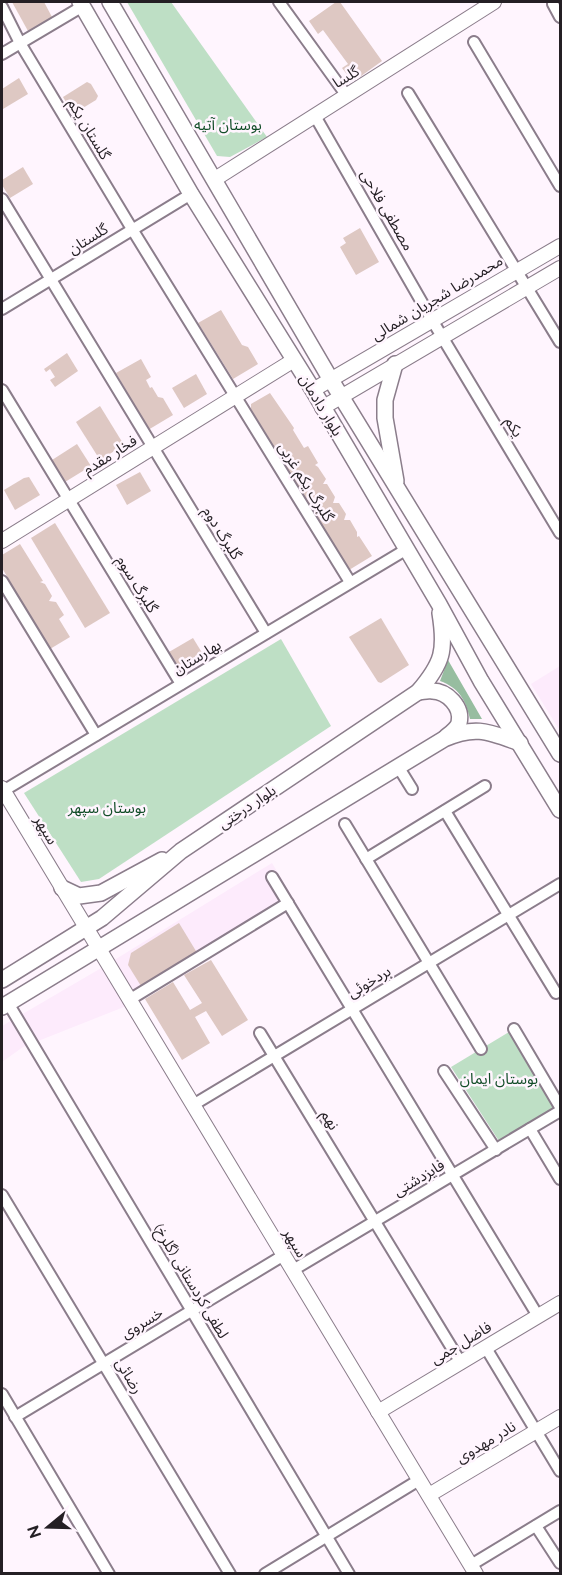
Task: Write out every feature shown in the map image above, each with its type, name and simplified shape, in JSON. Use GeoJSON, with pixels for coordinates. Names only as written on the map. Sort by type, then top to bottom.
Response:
{"type":"FeatureCollection","features":[{"type":"Feature","properties":{"kind":"main road","name":"بلوار دادمان"},"geometry":{"type":"LineString","coordinates":[[110,2],[331,380],[561,754]]}},
{"type":"Feature","properties":{"kind":"main road","name":"بلوار دادمان"},"geometry":{"type":"LineString","coordinates":[[82,4],[191,194],[313,390],[482,681],[561,810]]}},
{"type":"Feature","properties":{"kind":"main road"},"geometry":{"type":"LineString","coordinates":[[395,364],[385,400],[385,418],[398,490]]}},
{"type":"Feature","properties":{"kind":"main road","name":"بلوار درختی"},"geometry":{"type":"LineString","coordinates":[[2,980],[87,929],[141,887],[181,851],[418,692],[434,671],[443,649],[439,604]]}},
{"type":"Feature","properties":{"kind":"main road"},"geometry":{"type":"LineString","coordinates":[[5,1005],[444,739],[458,726],[459,712],[455,703],[440,692],[432,690],[418,692]]}},
{"type":"Feature","properties":{"kind":"main road"},"geometry":{"type":"LineString","coordinates":[[444,739],[466,730],[489,732],[520,743]]}},
{"type":"Feature","properties":{"kind":"main road"},"geometry":{"type":"LineString","coordinates":[[62,888],[79,896],[101,893],[181,851]]}},
{"type":"Feature","properties":{"kind":"main road"},"geometry":{"type":"LineString","coordinates":[[141,887],[129,906],[134,915],[145,916],[163,909]]}},
{"type":"Feature","properties":{"kind":"main road"},"geometry":{"type":"LineString","coordinates":[[32,962],[44,981]]}},
{"type":"Feature","properties":{"kind":"street"},"geometry":{"type":"LineString","coordinates":[[279,2],[347,96]]}},
{"type":"Feature","properties":{"kind":"street","name":"گلسا"},"geometry":{"type":"LineString","coordinates":[[215,179],[495,2]]}},
{"type":"Feature","properties":{"kind":"street"},"geometry":{"type":"LineString","coordinates":[[2,54],[82,4]]}},
{"type":"Feature","properties":{"kind":"street"},"geometry":{"type":"LineString","coordinates":[[553,4],[561,17]]}},
{"type":"Feature","properties":{"kind":"street","name":"گلستان یکم"},"geometry":{"type":"LineString","coordinates":[[2,7],[20,43],[236,398]]}},
{"type":"Feature","properties":{"kind":"street"},"geometry":{"type":"LineString","coordinates":[[474,42],[561,186]]}},
{"type":"Feature","properties":{"kind":"street"},"geometry":{"type":"LineString","coordinates":[[408,93],[561,342]]}},
{"type":"Feature","properties":{"kind":"street","name":"مصطفی فلاحی"},"geometry":{"type":"LineString","coordinates":[[315,116],[442,336]]}},
{"type":"Feature","properties":{"kind":"street","name":"گلستان"},"geometry":{"type":"LineString","coordinates":[[2,309],[191,194]]}},
{"type":"Feature","properties":{"kind":"street","name":"گلبرگ دوم"},"geometry":{"type":"LineString","coordinates":[[2,199],[266,633]]}},
{"type":"Feature","properties":{"kind":"street","name":"محمدرضا شجریان شمالی"},"geometry":{"type":"LineString","coordinates":[[313,390],[561,246]]}},
{"type":"Feature","properties":{"kind":"street"},"geometry":{"type":"LineString","coordinates":[[322,408],[561,268]]}},
{"type":"Feature","properties":{"kind":"street","name":"یکم"},"geometry":{"type":"LineString","coordinates":[[442,336],[561,533]]}},
{"type":"Feature","properties":{"kind":"street","name":"فخار مقدم"},"geometry":{"type":"LineString","coordinates":[[2,541],[294,360]]}},
{"type":"Feature","properties":{"kind":"street","name":"گلبرگ سوم"},"geometry":{"type":"LineString","coordinates":[[2,390],[181,684]]}},
{"type":"Feature","properties":{"kind":"street","name":"گلبرگ یکم غربی"},"geometry":{"type":"LineString","coordinates":[[236,398],[350,582]]}},
{"type":"Feature","properties":{"kind":"street","name":"بهارستان"},"geometry":{"type":"LineString","coordinates":[[2,789],[407,549]]}},
{"type":"Feature","properties":{"kind":"street"},"geometry":{"type":"LineString","coordinates":[[2,581],[96,735]]}},
{"type":"Feature","properties":{"kind":"street"},"geometry":{"type":"LineString","coordinates":[[399,768],[412,789]]}},
{"type":"Feature","properties":{"kind":"street"},"geometry":{"type":"LineString","coordinates":[[366,859],[485,786]]}},
{"type":"Feature","properties":{"kind":"street","name":"سپهر"},"geometry":{"type":"LineString","coordinates":[[2,789],[473,1569]]}},
{"type":"Feature","properties":{"kind":"street"},"geometry":{"type":"LineString","coordinates":[[445,811],[556,993]]}},
{"type":"Feature","properties":{"kind":"street"},"geometry":{"type":"LineString","coordinates":[[345,824],[481,1049]]}},
{"type":"Feature","properties":{"kind":"street"},"geometry":{"type":"LineString","coordinates":[[272,877],[538,1316]]}},
{"type":"Feature","properties":{"kind":"street","name":"بردخوئی"},"geometry":{"type":"LineString","coordinates":[[193,1105],[561,884]]}},
{"type":"Feature","properties":{"kind":"street"},"geometry":{"type":"LineString","coordinates":[[129,1000],[288,903]]}},
{"type":"Feature","properties":{"kind":"street","name":"لطفی کردستانی (گلرخ)"},"geometry":{"type":"LineString","coordinates":[[5,1005],[348,1574]]}},
{"type":"Feature","properties":{"kind":"street"},"geometry":{"type":"LineString","coordinates":[[514,1029],[561,1107]]}},
{"type":"Feature","properties":{"kind":"street","name":"نهم"},"geometry":{"type":"LineString","coordinates":[[260,1033],[461,1363]]}},
{"type":"Feature","properties":{"kind":"street"},"geometry":{"type":"LineString","coordinates":[[444,1071],[496,1150]]}},
{"type":"Feature","properties":{"kind":"street","name":"فایزدشتی"},"geometry":{"type":"LineString","coordinates":[[293,1270],[561,1111]]}},
{"type":"Feature","properties":{"kind":"street"},"geometry":{"type":"LineString","coordinates":[[530,1129],[561,1179]]}},
{"type":"Feature","properties":{"kind":"street","name":"رضائی"},"geometry":{"type":"LineString","coordinates":[[2,1195],[230,1574]]}},
{"type":"Feature","properties":{"kind":"street","name":"خسروی"},"geometry":{"type":"LineString","coordinates":[[15,1417],[284,1255]]}},
{"type":"Feature","properties":{"kind":"street","name":"فاضل جمی"},"geometry":{"type":"LineString","coordinates":[[378,1412],[561,1303]]}},
{"type":"Feature","properties":{"kind":"street"},"geometry":{"type":"LineString","coordinates":[[486,1348],[535,1432],[561,1471]]}},
{"type":"Feature","properties":{"kind":"street"},"geometry":{"type":"LineString","coordinates":[[2,1394],[109,1574]]}},
{"type":"Feature","properties":{"kind":"street","name":"نادر مهدوی"},"geometry":{"type":"LineString","coordinates":[[429,1495],[561,1417]]}},
{"type":"Feature","properties":{"kind":"street"},"geometry":{"type":"LineString","coordinates":[[265,1574],[419,1480]]}},
{"type":"Feature","properties":{"kind":"street"},"geometry":{"type":"LineString","coordinates":[[473,1569],[561,1511]]}},
{"type":"Feature","properties":{"kind":"street"},"geometry":{"type":"LineString","coordinates":[[536,1526],[561,1563]]}},
{"type":"Feature","properties":{"kind":"shaded area"},"geometry":{"type":"Polygon","coordinates":[[[560,666],[560,731],[531,684],[560,666]]]}},
{"type":"Feature","properties":{"kind":"shaded area"},"geometry":{"type":"Polygon","coordinates":[[[272,863],[297,905],[139,1001],[23,1047],[2,1062],[2,1026],[272,863]]]}},
{"type":"Feature","properties":{"kind":"green space","name":"بوستان آتیه"},"geometry":{"type":"Polygon","coordinates":[[[127,2],[171,2],[267,137],[230,157],[217,156],[127,2]]]}},
{"type":"Feature","properties":{"kind":"green space","name":"بوستان سپهر"},"geometry":{"type":"Polygon","coordinates":[[[281,639],[331,726],[99,879],[81,882],[24,793],[281,639]]]}},
{"type":"Feature","properties":{"kind":"green space"},"geometry":{"type":"Polygon","coordinates":[[[448,660],[482,719],[470,719],[461,696],[452,687],[440,681],[448,660]]]}},
{"type":"Feature","properties":{"kind":"green space","name":"بوستان ایمان"},"geometry":{"type":"Polygon","coordinates":[[[509,1032],[555,1107],[499,1141],[451,1067],[509,1032]]]}},
{"type":"Feature","properties":{"kind":"building"},"geometry":{"type":"Polygon","coordinates":[[[12,2],[44,2],[52,17],[28,31],[12,2]]]}},
{"type":"Feature","properties":{"kind":"building"},"geometry":{"type":"Polygon","coordinates":[[[336,2],[340,2],[382,61],[357,79],[349,77],[342,68],[348,64],[323,30],[318,34],[309,21],[336,2]]]}},
{"type":"Feature","properties":{"kind":"building"},"geometry":{"type":"Polygon","coordinates":[[[19,78],[28,94],[3,109],[2,89],[19,78]]]}},
{"type":"Feature","properties":{"kind":"building"},"geometry":{"type":"Polygon","coordinates":[[[87,82],[91,84],[98,96],[96,100],[73,114],[63,97],[87,82]]]}},
{"type":"Feature","properties":{"kind":"building"},"geometry":{"type":"Polygon","coordinates":[[[23,167],[33,184],[10,198],[2,185],[2,180],[23,167]]]}},
{"type":"Feature","properties":{"kind":"building"},"geometry":{"type":"Polygon","coordinates":[[[360,228],[379,262],[356,275],[340,247],[346,243],[343,238],[360,228]]]}},
{"type":"Feature","properties":{"kind":"building"},"geometry":{"type":"Polygon","coordinates":[[[221,310],[242,345],[248,347],[258,364],[233,379],[198,323],[221,310]]]}},
{"type":"Feature","properties":{"kind":"building"},"geometry":{"type":"Polygon","coordinates":[[[67,353],[78,371],[55,387],[50,380],[55,377],[50,369],[46,372],[44,369],[67,353]]]}},
{"type":"Feature","properties":{"kind":"building"},"geometry":{"type":"Polygon","coordinates":[[[141,359],[151,377],[146,380],[150,388],[152,387],[158,397],[163,398],[173,415],[148,430],[124,394],[127,392],[116,373],[141,359]]]}},
{"type":"Feature","properties":{"kind":"building"},"geometry":{"type":"Polygon","coordinates":[[[196,374],[207,394],[184,408],[172,388],[196,374]]]}},
{"type":"Feature","properties":{"kind":"building"},"geometry":{"type":"Polygon","coordinates":[[[270,393],[294,428],[304,448],[308,446],[318,463],[315,465],[326,479],[323,484],[327,484],[335,497],[333,503],[339,503],[346,514],[344,520],[350,520],[357,532],[357,537],[359,536],[372,556],[349,570],[251,409],[251,404],[270,393]]]}},
{"type":"Feature","properties":{"kind":"building"},"geometry":{"type":"Polygon","coordinates":[[[100,406],[124,445],[100,460],[76,422],[100,406]]]}},
{"type":"Feature","properties":{"kind":"building"},"geometry":{"type":"Polygon","coordinates":[[[77,444],[91,466],[65,482],[52,460],[77,444]]]}},
{"type":"Feature","properties":{"kind":"building"},"geometry":{"type":"Polygon","coordinates":[[[140,472],[151,491],[127,505],[116,485],[140,472]]]}},
{"type":"Feature","properties":{"kind":"building"},"geometry":{"type":"Polygon","coordinates":[[[29,477],[40,495],[15,510],[4,490],[29,477]]]}},
{"type":"Feature","properties":{"kind":"building"},"geometry":{"type":"Polygon","coordinates":[[[55,523],[110,613],[85,628],[31,538],[55,523]]]}},
{"type":"Feature","properties":{"kind":"building"},"geometry":{"type":"Polygon","coordinates":[[[20,544],[43,581],[40,582],[45,584],[52,596],[49,601],[56,602],[64,615],[59,619],[70,637],[50,649],[2,568],[2,555],[20,544]]]}},
{"type":"Feature","properties":{"kind":"building"},"geometry":{"type":"Polygon","coordinates":[[[381,618],[409,665],[381,683],[378,682],[349,637],[381,618]]]}},
{"type":"Feature","properties":{"kind":"building"},"geometry":{"type":"Polygon","coordinates":[[[193,638],[204,656],[181,671],[169,652],[193,638]]]}},
{"type":"Feature","properties":{"kind":"building"},"geometry":{"type":"Polygon","coordinates":[[[179,923],[199,956],[151,986],[141,986],[128,965],[131,953],[179,923]]]}},
{"type":"Feature","properties":{"kind":"building"},"geometry":{"type":"Polygon","coordinates":[[[211,960],[248,1020],[222,1036],[206,1011],[195,1017],[210,1043],[182,1060],[145,999],[173,982],[190,1010],[202,1003],[184,975],[211,960]]]}}]}
